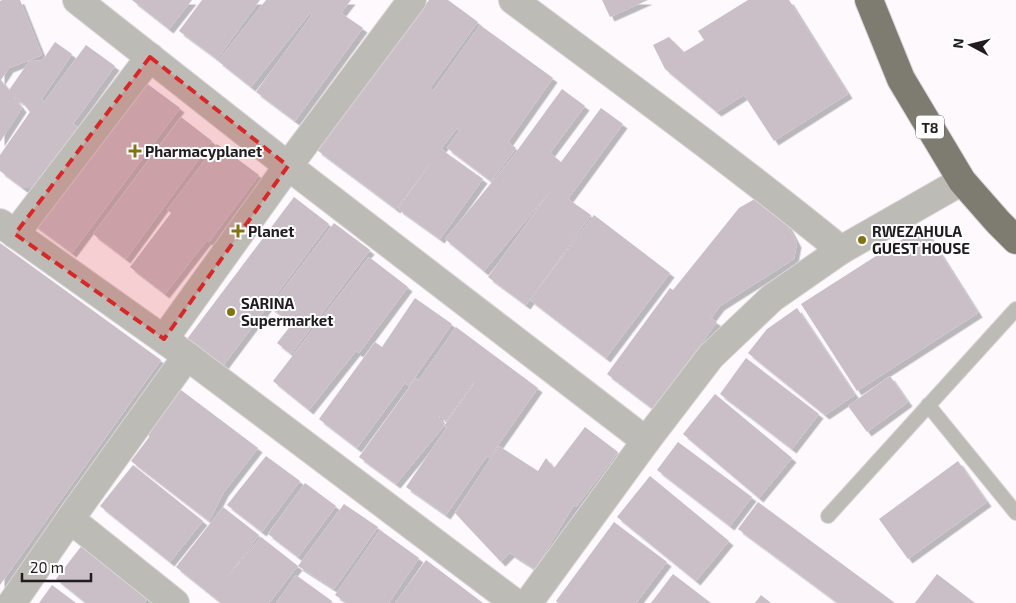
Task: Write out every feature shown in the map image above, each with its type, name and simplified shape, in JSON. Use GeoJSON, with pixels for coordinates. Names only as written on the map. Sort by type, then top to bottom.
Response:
{"type":"FeatureCollection","features":[{"type":"Feature","properties":{"kind":"highway","name":"T8"},"geometry":{"type":"LineString","coordinates":[[869,0],[901,79],[962,180],[1016,240]]}},
{"type":"Feature","properties":{"kind":"street"},"geometry":{"type":"LineString","coordinates":[[77,0],[288,166],[646,441]]}},
{"type":"Feature","properties":{"kind":"street"},"geometry":{"type":"LineString","coordinates":[[164,340],[288,166],[412,0]]}},
{"type":"Feature","properties":{"kind":"street"},"geometry":{"type":"LineString","coordinates":[[513,0],[707,144],[841,250]]}},
{"type":"Feature","properties":{"kind":"street"},"geometry":{"type":"LineString","coordinates":[[150,57],[8,228],[187,356],[515,603]]}},
{"type":"Feature","properties":{"kind":"street"},"geometry":{"type":"LineString","coordinates":[[528,603],[646,441],[711,356],[772,298],[841,250],[962,180]]}},
{"type":"Feature","properties":{"kind":"street"},"geometry":{"type":"LineString","coordinates":[[12,603],[187,356]]}},
{"type":"Feature","properties":{"kind":"street"},"geometry":{"type":"LineString","coordinates":[[70,519],[175,603]]}},
{"type":"Feature","properties":{"kind":"lane"},"geometry":{"type":"LineString","coordinates":[[828,516],[1016,308]]}},
{"type":"Feature","properties":{"kind":"lane"},"geometry":{"type":"LineString","coordinates":[[928,405],[1016,513]]}},
{"type":"Feature","properties":{"kind":"highlighted area"},"geometry":{"type":"Polygon","coordinates":[[[150,57],[288,166],[164,339],[15,234],[150,57]]]}},
{"type":"Feature","properties":{"kind":"building"},"geometry":{"type":"Polygon","coordinates":[[[20,0],[42,55],[30,60],[42,61],[55,42],[72,54],[41,100],[44,102],[86,45],[115,66],[73,124],[84,131],[42,188],[23,188],[0,171],[0,155],[30,112],[24,104],[14,97],[22,108],[0,142],[0,1],[20,0]],[[30,60],[9,68],[1,80],[9,90],[30,60]]]}},
{"type":"Feature","properties":{"kind":"building"},"geometry":{"type":"Polygon","coordinates":[[[132,0],[192,0],[169,29],[132,0]]]}},
{"type":"Feature","properties":{"kind":"building"},"geometry":{"type":"Polygon","coordinates":[[[202,0],[260,0],[217,59],[179,31],[202,0]]]}},
{"type":"Feature","properties":{"kind":"building"},"geometry":{"type":"Polygon","coordinates":[[[266,0],[351,0],[341,13],[363,28],[295,121],[256,92],[312,15],[310,13],[251,87],[218,61],[266,0]]]}},
{"type":"Feature","properties":{"kind":"building"},"geometry":{"type":"Polygon","coordinates":[[[429,0],[448,0],[478,22],[430,88],[433,91],[480,25],[553,78],[508,142],[516,148],[491,181],[447,148],[460,130],[457,128],[441,149],[483,179],[440,239],[398,209],[436,156],[396,209],[317,150],[429,0]]]}},
{"type":"Feature","properties":{"kind":"building"},"geometry":{"type":"Polygon","coordinates":[[[602,0],[648,0],[610,17],[602,0]]]}},
{"type":"Feature","properties":{"kind":"building"},"geometry":{"type":"Polygon","coordinates":[[[748,0],[789,0],[848,94],[774,141],[744,95],[717,112],[665,69],[653,45],[669,37],[684,52],[704,40],[698,31],[748,0]]]}},
{"type":"Feature","properties":{"kind":"building"},"geometry":{"type":"Polygon","coordinates":[[[138,77],[180,108],[72,253],[30,222],[138,77]]]}},
{"type":"Feature","properties":{"kind":"building"},"geometry":{"type":"Polygon","coordinates":[[[562,89],[585,106],[550,153],[561,162],[601,108],[623,124],[568,199],[591,215],[526,305],[488,277],[552,189],[484,271],[445,239],[511,159],[562,89]]]}},
{"type":"Feature","properties":{"kind":"building"},"geometry":{"type":"Polygon","coordinates":[[[181,117],[212,141],[126,259],[93,234],[181,117]]]}},
{"type":"Feature","properties":{"kind":"building"},"geometry":{"type":"Polygon","coordinates":[[[217,144],[259,175],[209,242],[207,240],[165,294],[130,267],[171,213],[167,210],[217,144]]]}},
{"type":"Feature","properties":{"kind":"building"},"geometry":{"type":"Polygon","coordinates":[[[294,197],[329,224],[223,366],[187,339],[294,197]]]}},
{"type":"Feature","properties":{"kind":"building"},"geometry":{"type":"Polygon","coordinates":[[[758,197],[781,213],[797,243],[794,259],[720,306],[711,318],[717,322],[653,409],[607,374],[670,288],[673,290],[739,208],[758,197]]]}},
{"type":"Feature","properties":{"kind":"building"},"geometry":{"type":"Polygon","coordinates":[[[594,215],[670,273],[606,358],[530,300],[594,215]]]}},
{"type":"Feature","properties":{"kind":"building"},"geometry":{"type":"Polygon","coordinates":[[[334,223],[370,250],[291,354],[277,343],[292,324],[270,307],[334,223]]]}},
{"type":"Feature","properties":{"kind":"building"},"geometry":{"type":"Polygon","coordinates":[[[923,226],[978,313],[857,391],[801,304],[923,226]]]}},
{"type":"Feature","properties":{"kind":"building"},"geometry":{"type":"Polygon","coordinates":[[[0,243],[161,360],[0,585],[0,243]]]}},
{"type":"Feature","properties":{"kind":"building"},"geometry":{"type":"Polygon","coordinates":[[[369,257],[408,287],[359,353],[356,351],[309,410],[273,381],[369,257]]]}},
{"type":"Feature","properties":{"kind":"building"},"geometry":{"type":"Polygon","coordinates":[[[415,298],[452,324],[409,386],[405,383],[357,448],[319,419],[375,342],[382,347],[415,298]]]}},
{"type":"Feature","properties":{"kind":"building"},"geometry":{"type":"Polygon","coordinates":[[[797,308],[855,395],[825,415],[748,353],[767,329],[797,308]]]}},
{"type":"Feature","properties":{"kind":"building"},"geometry":{"type":"Polygon","coordinates":[[[456,327],[538,388],[446,515],[406,487],[447,427],[444,426],[396,484],[359,457],[416,378],[418,381],[456,327]],[[474,384],[446,421],[438,415],[444,426],[474,384]]]}},
{"type":"Feature","properties":{"kind":"building"},"geometry":{"type":"Polygon","coordinates":[[[746,358],[819,414],[792,449],[720,394],[746,358]]]}},
{"type":"Feature","properties":{"kind":"building"},"geometry":{"type":"Polygon","coordinates":[[[890,376],[908,402],[867,432],[848,406],[890,376]]]}},
{"type":"Feature","properties":{"kind":"building"},"geometry":{"type":"Polygon","coordinates":[[[177,387],[258,448],[224,492],[209,521],[131,461],[150,436],[144,432],[177,387]]]}},
{"type":"Feature","properties":{"kind":"building"},"geometry":{"type":"Polygon","coordinates":[[[715,394],[792,458],[759,498],[683,434],[715,394]]]}},
{"type":"Feature","properties":{"kind":"building"},"geometry":{"type":"Polygon","coordinates":[[[585,427],[618,452],[576,507],[574,505],[535,569],[510,553],[501,562],[455,513],[499,446],[538,471],[546,458],[554,468],[585,427]]]}},
{"type":"Feature","properties":{"kind":"building"},"geometry":{"type":"Polygon","coordinates":[[[678,442],[752,497],[730,526],[657,470],[678,442]]]}},
{"type":"Feature","properties":{"kind":"building"},"geometry":{"type":"Polygon","coordinates":[[[266,456],[300,481],[262,532],[227,505],[266,456]]]}},
{"type":"Feature","properties":{"kind":"building"},"geometry":{"type":"Polygon","coordinates":[[[958,461],[987,502],[908,559],[879,519],[958,461]]]}},
{"type":"Feature","properties":{"kind":"building"},"geometry":{"type":"Polygon","coordinates":[[[133,465],[203,521],[170,562],[100,506],[133,465]]]}},
{"type":"Feature","properties":{"kind":"building"},"geometry":{"type":"Polygon","coordinates":[[[650,476],[729,541],[696,581],[617,517],[650,476]]]}},
{"type":"Feature","properties":{"kind":"building"},"geometry":{"type":"Polygon","coordinates":[[[305,483],[336,506],[298,557],[268,534],[305,483]]]}},
{"type":"Feature","properties":{"kind":"building"},"geometry":{"type":"Polygon","coordinates":[[[758,502],[895,603],[838,603],[738,529],[758,502]]]}},
{"type":"Feature","properties":{"kind":"building"},"geometry":{"type":"Polygon","coordinates":[[[344,504],[378,527],[334,589],[298,566],[344,504]]]}},
{"type":"Feature","properties":{"kind":"building"},"geometry":{"type":"Polygon","coordinates":[[[223,507],[259,535],[225,580],[261,537],[298,566],[269,603],[221,603],[176,567],[223,507]]]}},
{"type":"Feature","properties":{"kind":"building"},"geometry":{"type":"Polygon","coordinates":[[[614,522],[667,562],[636,603],[558,603],[556,601],[614,522]]]}},
{"type":"Feature","properties":{"kind":"building"},"geometry":{"type":"Polygon","coordinates":[[[380,530],[419,558],[389,603],[347,603],[335,595],[380,530]]]}},
{"type":"Feature","properties":{"kind":"building"},"geometry":{"type":"Polygon","coordinates":[[[86,540],[153,592],[144,603],[86,603],[56,579],[86,540]]]}},
{"type":"Feature","properties":{"kind":"building"},"geometry":{"type":"Polygon","coordinates":[[[426,560],[483,603],[395,603],[426,560]]]}},
{"type":"Feature","properties":{"kind":"building"},"geometry":{"type":"Polygon","coordinates":[[[673,574],[711,603],[651,603],[673,574]]]}},
{"type":"Feature","properties":{"kind":"building"},"geometry":{"type":"Polygon","coordinates":[[[937,574],[975,603],[915,603],[937,574]]]}},
{"type":"Feature","properties":{"kind":"building"},"geometry":{"type":"Polygon","coordinates":[[[296,575],[332,601],[330,603],[276,603],[296,575]]]}},
{"type":"Feature","properties":{"kind":"building"},"geometry":{"type":"Polygon","coordinates":[[[52,585],[76,603],[39,603],[52,585]]]}},
{"type":"Feature","properties":{"kind":"building"},"geometry":{"type":"Polygon","coordinates":[[[761,595],[771,603],[755,603],[761,595]]]}},
{"type":"Feature","properties":{"kind":"place","name":"Pharmacyplanet"},"geometry":{"type":"Point","coordinates":[135,151]}},
{"type":"Feature","properties":{"kind":"place","name":"Planet"},"geometry":{"type":"Point","coordinates":[238,231]}},
{"type":"Feature","properties":{"kind":"place","name":"RWEZAHULA GUEST HOUSE"},"geometry":{"type":"Point","coordinates":[862,240]}},
{"type":"Feature","properties":{"kind":"place","name":"SARINA Supermarket"},"geometry":{"type":"Point","coordinates":[231,312]}}]}
